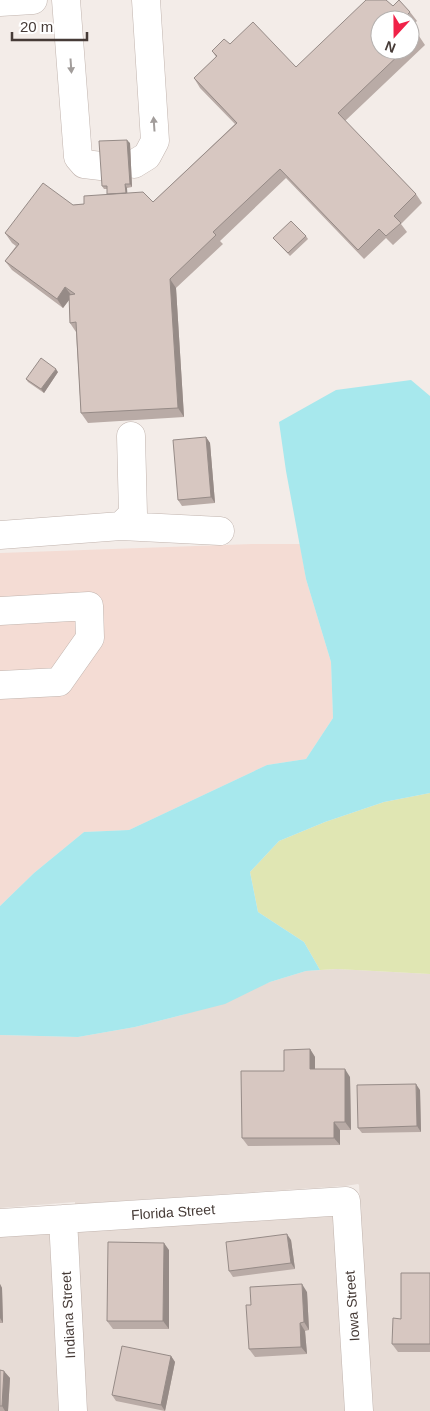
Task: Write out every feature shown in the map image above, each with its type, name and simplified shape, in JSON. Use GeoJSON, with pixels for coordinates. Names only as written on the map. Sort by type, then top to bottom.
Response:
{"type":"FeatureCollection","features":[{"type":"Feature","properties":{"kind":"street"},"geometry":{"type":"LineString","coordinates":[[0,2],[33,0]]}},
{"type":"Feature","properties":{"kind":"street"},"geometry":{"type":"LineString","coordinates":[[66,0],[78,157],[84,164],[101,166]]}},
{"type":"Feature","properties":{"kind":"street"},"geometry":{"type":"LineString","coordinates":[[134,164],[147,156],[155,141],[146,0]]}},
{"type":"Feature","properties":{"kind":"street"},"geometry":{"type":"LineString","coordinates":[[121,526],[133,514],[131,436]]}},
{"type":"Feature","properties":{"kind":"street"},"geometry":{"type":"LineString","coordinates":[[0,535],[121,526],[220,531]]}},
{"type":"Feature","properties":{"kind":"street"},"geometry":{"type":"LineString","coordinates":[[0,611],[89,606],[90,638],[59,682],[0,685]]}},
{"type":"Feature","properties":{"kind":"street","name":"Florida Street"},"geometry":{"type":"LineString","coordinates":[[0,1223],[346,1200]]}},
{"type":"Feature","properties":{"kind":"street","name":"Iowa Street"},"geometry":{"type":"LineString","coordinates":[[346,1200],[359,1411]]}},
{"type":"Feature","properties":{"kind":"street","name":"Indiana Street"},"geometry":{"type":"LineString","coordinates":[[63,1219],[73,1411]]}},
{"type":"Feature","properties":{"kind":"shaded area"},"geometry":{"type":"Polygon","coordinates":[[[300,544],[306,579],[331,662],[333,718],[306,759],[267,765],[129,830],[84,832],[34,873],[0,906],[0,553],[300,544]]]}},
{"type":"Feature","properties":{"kind":"shaded area"},"geometry":{"type":"Polygon","coordinates":[[[337,969],[430,974],[430,1411],[372,1411],[358,1184],[0,1208],[0,1035],[78,1037],[135,1027],[182,1015],[270,982],[306,971],[337,969]]]}},
{"type":"Feature","properties":{"kind":"shaded area"},"geometry":{"type":"Polygon","coordinates":[[[334,1216],[346,1411],[87,1411],[77,1232],[334,1216]]]}},
{"type":"Feature","properties":{"kind":"shaded area"},"geometry":{"type":"Polygon","coordinates":[[[50,1234],[60,1411],[0,1411],[0,1237],[50,1234]]]}},
{"type":"Feature","properties":{"kind":"green space"},"geometry":{"type":"Polygon","coordinates":[[[430,793],[430,974],[337,969],[320,970],[304,942],[258,912],[250,872],[279,841],[325,822],[384,802],[430,793]]]}},
{"type":"Feature","properties":{"kind":"water"},"geometry":{"type":"Polygon","coordinates":[[[411,380],[430,396],[430,793],[384,802],[325,822],[279,841],[250,872],[258,912],[304,942],[320,970],[306,971],[270,982],[225,1004],[135,1027],[78,1037],[0,1035],[0,906],[34,873],[84,832],[129,830],[267,765],[306,759],[333,718],[331,662],[306,579],[279,422],[336,390],[411,380]]]}},
{"type":"Feature","properties":{"kind":"building"},"geometry":{"type":"Polygon","coordinates":[[[366,0],[386,0],[393,6],[399,0],[408,10],[370,10],[370,60],[394,60],[338,113],[416,194],[394,216],[401,223],[386,236],[379,229],[358,250],[280,169],[213,232],[216,235],[170,279],[178,408],[81,413],[76,322],[70,323],[69,295],[75,294],[65,287],[57,299],[5,261],[19,244],[5,233],[43,183],[73,205],[84,204],[84,196],[143,192],[153,202],[237,123],[194,78],[217,56],[212,51],[224,39],[230,44],[253,22],[296,67],[366,0]]]}},
{"type":"Feature","properties":{"kind":"building"},"geometry":{"type":"Polygon","coordinates":[[[127,140],[130,184],[125,184],[126,193],[107,194],[107,186],[102,186],[99,141],[127,140]]]}},
{"type":"Feature","properties":{"kind":"building"},"geometry":{"type":"Polygon","coordinates":[[[291,221],[306,236],[288,253],[273,238],[291,221]]]}},
{"type":"Feature","properties":{"kind":"building"},"geometry":{"type":"Polygon","coordinates":[[[41,358],[56,369],[41,389],[26,379],[41,358]]]}},
{"type":"Feature","properties":{"kind":"building"},"geometry":{"type":"Polygon","coordinates":[[[206,437],[211,497],[178,500],[173,440],[206,437]]]}},
{"type":"Feature","properties":{"kind":"building"},"geometry":{"type":"Polygon","coordinates":[[[310,1049],[310,1069],[345,1069],[345,1122],[334,1122],[334,1138],[242,1138],[241,1071],[284,1071],[284,1050],[310,1049]]]}},
{"type":"Feature","properties":{"kind":"building"},"geometry":{"type":"Polygon","coordinates":[[[416,1084],[417,1126],[358,1128],[357,1085],[416,1084]]]}},
{"type":"Feature","properties":{"kind":"building"},"geometry":{"type":"Polygon","coordinates":[[[287,1234],[291,1263],[229,1271],[226,1242],[287,1234]]]}},
{"type":"Feature","properties":{"kind":"building"},"geometry":{"type":"Polygon","coordinates":[[[108,1242],[164,1243],[163,1321],[107,1321],[108,1242]]]}},
{"type":"Feature","properties":{"kind":"building"},"geometry":{"type":"Polygon","coordinates":[[[401,1273],[430,1273],[430,1344],[392,1344],[393,1318],[401,1319],[401,1273]]]}},
{"type":"Feature","properties":{"kind":"building"},"geometry":{"type":"Polygon","coordinates":[[[302,1284],[304,1322],[300,1323],[301,1347],[249,1349],[246,1305],[251,1305],[250,1287],[302,1284]]]}},
{"type":"Feature","properties":{"kind":"building"},"geometry":{"type":"Polygon","coordinates":[[[122,1346],[171,1356],[161,1405],[112,1395],[122,1346]]]}},
{"type":"Feature","properties":{"kind":"building"},"geometry":{"type":"Polygon","coordinates":[[[0,1370],[4,1371],[2,1406],[0,1406],[0,1370]]]}}]}
